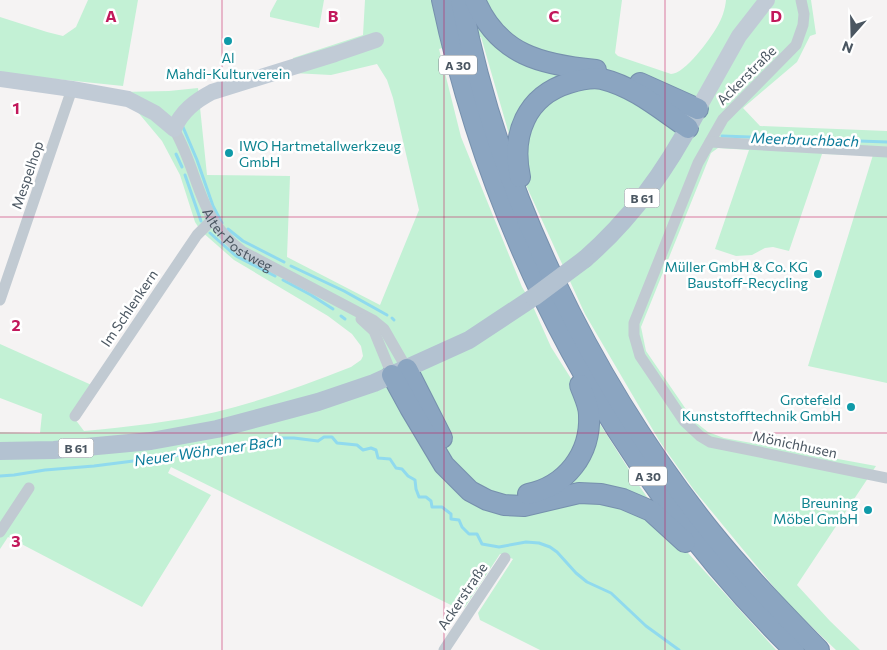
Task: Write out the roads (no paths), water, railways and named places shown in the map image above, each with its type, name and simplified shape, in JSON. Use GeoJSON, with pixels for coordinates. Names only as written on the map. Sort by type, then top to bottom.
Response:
{"type":"FeatureCollection","features":[{"type":"Feature","properties":{"kind":"highway","name":"A 30"},"geometry":{"type":"LineString","coordinates":[[442,0],[449,34],[476,129],[500,198],[522,251],[569,350],[640,465],[687,530],[740,593],[794,650]]}},
{"type":"Feature","properties":{"kind":"highway","name":"A 30"},"geometry":{"type":"LineString","coordinates":[[461,0],[491,120],[534,236],[572,316],[620,403],[658,460],[711,532],[749,577],[819,650]]}},
{"type":"Feature","properties":{"kind":"highway"},"geometry":{"type":"LineString","coordinates":[[475,0],[479,10],[494,32],[514,49],[532,58],[552,64],[606,70],[620,74],[698,108]]}},
{"type":"Feature","properties":{"kind":"highway"},"geometry":{"type":"LineString","coordinates":[[528,220],[517,166],[516,148],[521,126],[533,106],[542,96],[556,87],[578,80],[600,78],[621,85],[645,98],[688,128]]}},
{"type":"Feature","properties":{"kind":"highway"},"geometry":{"type":"LineString","coordinates":[[400,372],[460,469],[485,487],[499,493],[530,494],[552,486],[567,475],[580,457],[588,435],[589,413],[569,350]]}},
{"type":"Feature","properties":{"kind":"highway"},"geometry":{"type":"LineString","coordinates":[[400,372],[410,408],[444,464],[470,491],[487,500],[524,506],[578,493],[601,494],[623,498],[651,511],[740,593]]}},
{"type":"Feature","properties":{"kind":"main road","name":"B 61"},"geometry":{"type":"LineString","coordinates":[[0,451],[54,450],[151,441],[217,429],[326,399],[400,372],[469,340],[555,283],[604,242],[642,198],[667,164],[698,108]]}},
{"type":"Feature","properties":{"kind":"street"},"geometry":{"type":"LineString","coordinates":[[698,108],[739,36],[767,0]]}},
{"type":"Feature","properties":{"kind":"street","name":"Ackerstraße"},"geometry":{"type":"LineString","coordinates":[[634,335],[634,323],[698,163],[723,119],[796,45],[803,25],[804,14],[801,0]]}},
{"type":"Feature","properties":{"kind":"street"},"geometry":{"type":"LineString","coordinates":[[174,129],[178,119],[198,99],[212,92],[376,40]]}},
{"type":"Feature","properties":{"kind":"street","name":"Alter Postweg"},"geometry":{"type":"LineString","coordinates":[[0,79],[128,99],[155,112],[174,129],[191,163],[200,194],[212,220],[229,241],[242,251],[349,307],[384,329],[400,372]]}},
{"type":"Feature","properties":{"kind":"street","name":"Mespelhop"},"geometry":{"type":"LineString","coordinates":[[0,300],[72,89]]}},
{"type":"Feature","properties":{"kind":"street"},"geometry":{"type":"LineString","coordinates":[[710,142],[887,152]]}},
{"type":"Feature","properties":{"kind":"street","name":"Im Schlenkern"},"geometry":{"type":"LineString","coordinates":[[75,416],[197,234],[212,220]]}},
{"type":"Feature","properties":{"kind":"street","name":"Alter Postweg"},"geometry":{"type":"LineString","coordinates":[[349,307],[374,331],[400,372]]}},
{"type":"Feature","properties":{"kind":"street","name":"Mönichhusen"},"geometry":{"type":"LineString","coordinates":[[634,335],[640,356],[684,421],[700,436],[710,442],[887,478]]}},
{"type":"Feature","properties":{"kind":"street"},"geometry":{"type":"LineString","coordinates":[[0,532],[28,488]]}},
{"type":"Feature","properties":{"kind":"street","name":"Ackerstraße"},"geometry":{"type":"LineString","coordinates":[[444,650],[505,558]]}},
{"type":"Feature","properties":{"kind":"waterway"},"geometry":{"type":"LineString","coordinates":[[183,127],[213,206],[222,223]]}},
{"type":"Feature","properties":{"kind":"waterway","name":"Meerbruchbach"},"geometry":{"type":"LineString","coordinates":[[722,136],[887,142]]}},
{"type":"Feature","properties":{"kind":"waterway"},"geometry":{"type":"LineString","coordinates":[[176,154],[182,167]]}},
{"type":"Feature","properties":{"kind":"waterway"},"geometry":{"type":"LineString","coordinates":[[185,175],[201,221]]}},
{"type":"Feature","properties":{"kind":"waterway"},"geometry":{"type":"LineString","coordinates":[[228,229],[243,241],[284,262]]}},
{"type":"Feature","properties":{"kind":"waterway"},"geometry":{"type":"LineString","coordinates":[[210,233],[236,256],[275,276]]}},
{"type":"Feature","properties":{"kind":"waterway"},"geometry":{"type":"LineString","coordinates":[[291,266],[344,291],[387,315]]}},
{"type":"Feature","properties":{"kind":"waterway"},"geometry":{"type":"LineString","coordinates":[[283,280],[333,309]]}},
{"type":"Feature","properties":{"kind":"waterway"},"geometry":{"type":"LineString","coordinates":[[341,316],[345,319]]}},
{"type":"Feature","properties":{"kind":"waterway","name":"Neuer Wöhrener Bach"},"geometry":{"type":"LineString","coordinates":[[0,476],[212,451],[274,438],[318,441],[324,437],[332,437],[337,443],[357,445],[363,450],[371,448],[376,450],[378,458],[390,459],[396,468],[402,469],[415,480],[419,497],[426,497],[431,501],[432,507],[442,507],[451,514],[451,519],[459,520],[462,527],[469,534],[477,534],[482,544],[499,547],[526,542],[539,543],[550,547],[587,582],[611,593],[646,626],[679,650]]}},
{"type":"Feature","properties":{"kind":"place","name":"Al Mahdi-Kulturverein"},"geometry":{"type":"Point","coordinates":[228,41]}},
{"type":"Feature","properties":{"kind":"place","name":"IWO Hartmetallwerkzeug GmbH"},"geometry":{"type":"Point","coordinates":[229,153]}},
{"type":"Feature","properties":{"kind":"place","name":"Müller GmbH & Co. KG Baustoff-Recycling"},"geometry":{"type":"Point","coordinates":[818,274]}},
{"type":"Feature","properties":{"kind":"place","name":"Grotefeld Kunststofftechnik GmbH"},"geometry":{"type":"Point","coordinates":[851,407]}},
{"type":"Feature","properties":{"kind":"place","name":"Breuning Möbel GmbH"},"geometry":{"type":"Point","coordinates":[868,510]}}]}
